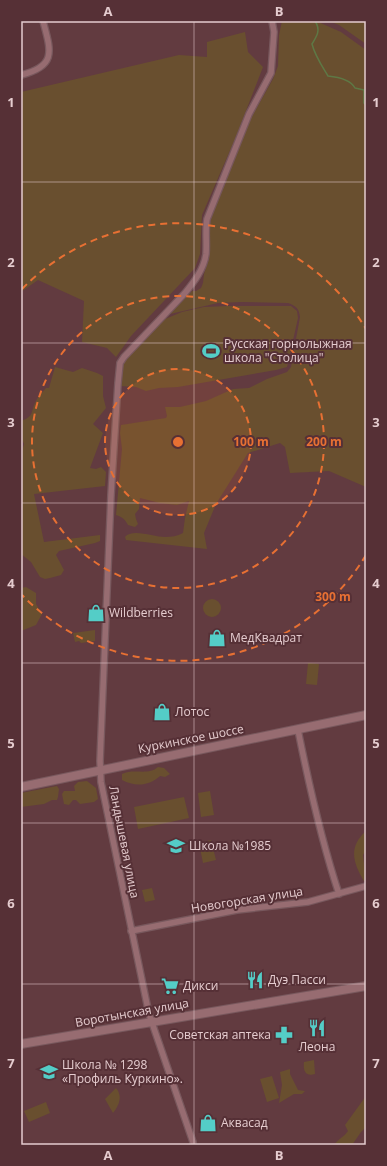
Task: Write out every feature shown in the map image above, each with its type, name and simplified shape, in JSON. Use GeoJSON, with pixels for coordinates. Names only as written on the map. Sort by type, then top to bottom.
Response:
{"type":"FeatureCollection","features":[{"type":"Feature","properties":{"kind":"main road","name":"Куркинское шоссе"},"geometry":{"type":"LineString","coordinates":[[21,787],[366,715]]}},
{"type":"Feature","properties":{"kind":"main road","name":"Воротынская улица"},"geometry":{"type":"LineString","coordinates":[[21,1044],[366,986]]}},
{"type":"Feature","properties":{"kind":"street"},"geometry":{"type":"LineString","coordinates":[[21,76],[40,69],[50,53],[43,21]]}},
{"type":"Feature","properties":{"kind":"street","name":"Ландышевая улица"},"geometry":{"type":"LineString","coordinates":[[193,1142],[149,1014],[101,782],[100,770],[109,537],[120,363],[130,349],[185,293],[200,272],[206,254],[207,219],[249,114],[271,73],[274,32],[272,21]]}},
{"type":"Feature","properties":{"kind":"street"},"geometry":{"type":"LineString","coordinates":[[298,730],[313,804],[340,894]]}},
{"type":"Feature","properties":{"kind":"street","name":"Новогорская улица"},"geometry":{"type":"LineString","coordinates":[[131,931],[237,910],[308,902],[366,886]]}},
{"type":"Feature","properties":{"kind":"shaded area"},"geometry":{"type":"Polygon","coordinates":[[[282,21],[316,21],[341,32],[366,50],[366,487],[329,471],[290,473],[285,447],[280,443],[248,453],[216,504],[204,533],[207,549],[126,540],[125,537],[128,534],[133,533],[165,537],[183,533],[189,501],[177,505],[140,498],[139,509],[135,514],[138,524],[135,527],[128,525],[123,518],[116,515],[122,449],[120,433],[121,425],[166,418],[165,407],[180,407],[206,401],[233,389],[249,388],[267,379],[287,372],[291,367],[300,317],[298,309],[291,304],[241,302],[218,303],[170,314],[192,291],[196,291],[201,288],[203,283],[204,274],[209,259],[209,227],[213,212],[250,120],[273,79],[278,66],[279,35],[282,21]]]}},
{"type":"Feature","properties":{"kind":"shaded area"},"geometry":{"type":"Polygon","coordinates":[[[329,21],[366,21],[366,44],[339,25],[329,21]]]}},
{"type":"Feature","properties":{"kind":"shaded area"},"geometry":{"type":"Polygon","coordinates":[[[245,32],[248,52],[263,67],[235,139],[202,215],[200,254],[195,268],[131,336],[116,357],[107,348],[82,342],[84,301],[38,280],[21,292],[21,92],[179,55],[207,57],[207,42],[245,32]]]}},
{"type":"Feature","properties":{"kind":"shaded area","name":"Русская горнолыжная школа \"Столица\""},"geometry":{"type":"Polygon","coordinates":[[[291,306],[297,311],[298,318],[287,367],[178,387],[159,388],[146,391],[136,387],[120,386],[123,364],[126,358],[158,322],[182,312],[204,307],[291,306]]]}},
{"type":"Feature","properties":{"kind":"shaded area"},"geometry":{"type":"Polygon","coordinates":[[[55,367],[73,372],[82,368],[103,376],[103,396],[106,408],[93,424],[103,433],[90,468],[96,469],[101,467],[106,472],[105,486],[34,494],[44,542],[100,535],[100,541],[95,543],[59,551],[56,555],[64,570],[61,575],[45,579],[40,577],[31,562],[21,554],[21,454],[24,444],[21,437],[21,421],[32,413],[38,397],[46,388],[49,388],[55,367]]]}},
{"type":"Feature","properties":{"kind":"shaded area"},"geometry":{"type":"Polygon","coordinates":[[[26,587],[36,593],[36,604],[42,614],[36,625],[21,631],[21,588],[26,587]]]}},
{"type":"Feature","properties":{"kind":"shaded area"},"geometry":{"type":"Polygon","coordinates":[[[212,599],[218,602],[221,608],[218,614],[212,617],[206,614],[203,608],[206,602],[212,599]]]}},
{"type":"Feature","properties":{"kind":"shaded area"},"geometry":{"type":"Polygon","coordinates":[[[95,630],[95,641],[81,643],[79,641],[75,642],[73,633],[95,630]]]}},
{"type":"Feature","properties":{"kind":"shaded area"},"geometry":{"type":"Polygon","coordinates":[[[308,663],[319,664],[317,685],[306,684],[308,663]]]}},
{"type":"Feature","properties":{"kind":"shaded area"},"geometry":{"type":"Polygon","coordinates":[[[158,767],[164,768],[170,774],[165,777],[160,776],[147,784],[132,784],[122,780],[122,774],[127,772],[145,772],[154,770],[158,767]]]}},
{"type":"Feature","properties":{"kind":"shaded area"},"geometry":{"type":"Polygon","coordinates":[[[87,781],[96,788],[98,799],[94,802],[80,804],[76,800],[73,800],[69,805],[64,804],[62,794],[64,791],[75,791],[74,786],[78,782],[87,781]]]}},
{"type":"Feature","properties":{"kind":"shaded area"},"geometry":{"type":"Polygon","coordinates":[[[57,786],[59,789],[57,800],[52,800],[44,804],[21,807],[21,793],[57,786]]]}},
{"type":"Feature","properties":{"kind":"shaded area"},"geometry":{"type":"Polygon","coordinates":[[[210,791],[214,815],[201,817],[198,793],[210,791]]]}},
{"type":"Feature","properties":{"kind":"shaded area"},"geometry":{"type":"Polygon","coordinates":[[[184,797],[189,818],[138,829],[134,807],[184,797]]]}},
{"type":"Feature","properties":{"kind":"shaded area"},"geometry":{"type":"Polygon","coordinates":[[[366,831],[366,851],[363,855],[366,881],[364,881],[357,868],[354,855],[360,837],[366,831]]]}},
{"type":"Feature","properties":{"kind":"shaded area"},"geometry":{"type":"Polygon","coordinates":[[[211,840],[216,860],[203,863],[199,843],[211,840]]]}},
{"type":"Feature","properties":{"kind":"shaded area"},"geometry":{"type":"Polygon","coordinates":[[[152,888],[155,900],[145,902],[142,890],[152,888]]]}},
{"type":"Feature","properties":{"kind":"shaded area"},"geometry":{"type":"Polygon","coordinates":[[[314,1060],[315,1074],[309,1075],[304,1070],[304,1062],[314,1060]]]}},
{"type":"Feature","properties":{"kind":"shaded area"},"geometry":{"type":"Polygon","coordinates":[[[290,1069],[290,1074],[298,1090],[305,1091],[302,1094],[294,1094],[279,1103],[282,1085],[280,1072],[290,1069]]]}},
{"type":"Feature","properties":{"kind":"shaded area"},"geometry":{"type":"Polygon","coordinates":[[[272,1076],[279,1098],[267,1102],[260,1079],[272,1076]]]}},
{"type":"Feature","properties":{"kind":"shaded area"},"geometry":{"type":"Polygon","coordinates":[[[116,1088],[120,1098],[113,1113],[105,1099],[116,1088]]]}},
{"type":"Feature","properties":{"kind":"shaded area"},"geometry":{"type":"Polygon","coordinates":[[[366,1096],[366,1127],[352,1145],[334,1145],[348,1131],[345,1125],[366,1096]]]}},
{"type":"Feature","properties":{"kind":"shaded area"},"geometry":{"type":"Polygon","coordinates":[[[46,1102],[50,1113],[29,1122],[24,1111],[46,1102]]]}},
{"type":"Feature","properties":{"kind":"waterway"},"geometry":{"type":"LineString","coordinates":[[315,21],[318,30],[317,36],[312,44],[323,68],[328,76],[343,79],[350,82],[355,88],[364,90],[364,103],[366,105]]}},
{"type":"Feature","properties":{"kind":"place","name":"Русская горнолыжная школа \"Столица\""},"geometry":{"type":"Point","coordinates":[211,351]}},
{"type":"Feature","properties":{"kind":"place","name":"Wildberries"},"geometry":{"type":"Point","coordinates":[96,613]}},
{"type":"Feature","properties":{"kind":"place","name":"МедКвадрат"},"geometry":{"type":"Point","coordinates":[217,638]}},
{"type":"Feature","properties":{"kind":"place","name":"Лотос"},"geometry":{"type":"Point","coordinates":[162,712]}},
{"type":"Feature","properties":{"kind":"place","name":"Школа №1985"},"geometry":{"type":"Point","coordinates":[176,846]}},
{"type":"Feature","properties":{"kind":"place","name":"Дуэ Пасси"},"geometry":{"type":"Point","coordinates":[255,980]}},
{"type":"Feature","properties":{"kind":"place","name":"Дикси"},"geometry":{"type":"Point","coordinates":[170,986]}},
{"type":"Feature","properties":{"kind":"place","name":"Леона"},"geometry":{"type":"Point","coordinates":[317,1028]}},
{"type":"Feature","properties":{"kind":"place","name":"Советская аптека"},"geometry":{"type":"Point","coordinates":[284,1035]}},
{"type":"Feature","properties":{"kind":"place","name":"Школа № 1298 «Профиль Куркино»."},"geometry":{"type":"Point","coordinates":[49,1072]}},
{"type":"Feature","properties":{"kind":"place","name":"Аквасад"},"geometry":{"type":"Point","coordinates":[208,1123]}}]}
